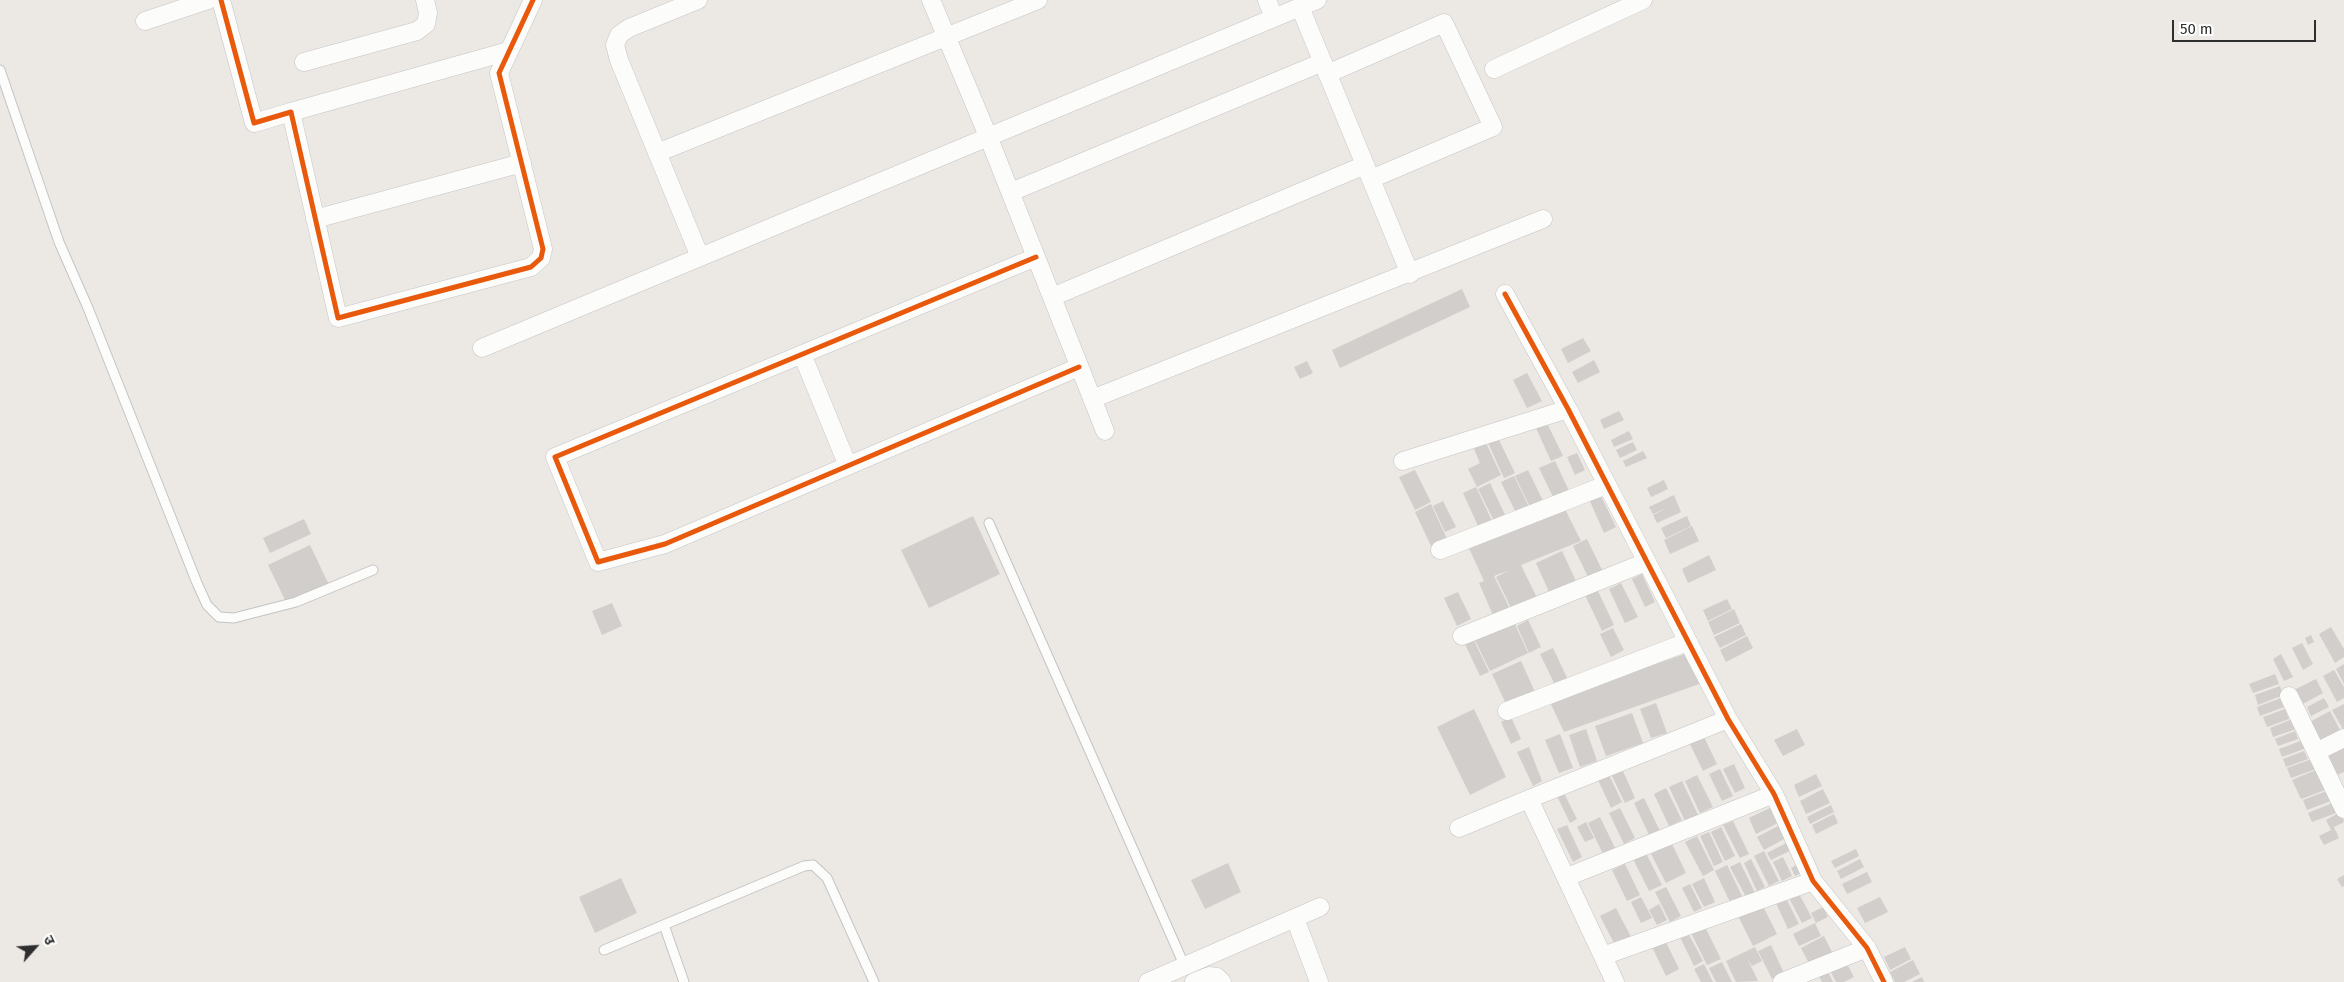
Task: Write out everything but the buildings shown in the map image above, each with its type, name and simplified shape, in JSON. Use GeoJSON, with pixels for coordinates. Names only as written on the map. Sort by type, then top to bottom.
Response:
{"type":"FeatureCollection","features":[{"type":"Feature","properties":{"kind":"street"},"geometry":{"type":"LineString","coordinates":[[144,21],[208,0]]}},
{"type":"Feature","properties":{"kind":"street"},"geometry":{"type":"LineString","coordinates":[[221,0],[254,124],[509,51]]}},
{"type":"Feature","properties":{"kind":"street"},"geometry":{"type":"LineString","coordinates":[[304,62],[417,31],[426,24],[428,13],[425,0]]}},
{"type":"Feature","properties":{"kind":"street"},"geometry":{"type":"LineString","coordinates":[[291,112],[338,318],[531,267],[541,258],[543,248],[499,73],[533,0]]}},
{"type":"Feature","properties":{"kind":"street"},"geometry":{"type":"LineString","coordinates":[[698,0],[629,28],[619,35],[615,46],[618,60],[700,257]]}},
{"type":"Feature","properties":{"kind":"street"},"geometry":{"type":"LineString","coordinates":[[931,0],[1011,192],[1105,431]]}},
{"type":"Feature","properties":{"kind":"street"},"geometry":{"type":"LineString","coordinates":[[657,153],[1038,0]]}},
{"type":"Feature","properties":{"kind":"street"},"geometry":{"type":"LineString","coordinates":[[1266,0],[1274,17]]}},
{"type":"Feature","properties":{"kind":"street"},"geometry":{"type":"LineString","coordinates":[[482,348],[1317,0]]}},
{"type":"Feature","properties":{"kind":"street"},"geometry":{"type":"LineString","coordinates":[[1494,69],[1643,0]]}},
{"type":"Feature","properties":{"kind":"street"},"geometry":{"type":"LineString","coordinates":[[1300,6],[1410,274]]}},
{"type":"Feature","properties":{"kind":"street"},"geometry":{"type":"LineString","coordinates":[[1011,192],[1444,23],[1493,127],[1368,172],[1052,296]]}},
{"type":"Feature","properties":{"kind":"street"},"geometry":{"type":"LineString","coordinates":[[315,219],[522,163]]}},
{"type":"Feature","properties":{"kind":"street"},"geometry":{"type":"LineString","coordinates":[[1092,399],[1410,274],[1543,219]]}},
{"type":"Feature","properties":{"kind":"street"},"geometry":{"type":"LineString","coordinates":[[1036,257],[554,457],[598,562],[665,544],[1080,367]]}},
{"type":"Feature","properties":{"kind":"street"},"geometry":{"type":"LineString","coordinates":[[1504,294],[1568,409],[1728,719],[1774,794],[1813,881],[1868,948],[1884,982]]}},
{"type":"Feature","properties":{"kind":"street"},"geometry":{"type":"LineString","coordinates":[[802,354],[848,466]]}},
{"type":"Feature","properties":{"kind":"street"},"geometry":{"type":"LineString","coordinates":[[1403,461],[1568,409]]}},
{"type":"Feature","properties":{"kind":"street"},"geometry":{"type":"LineString","coordinates":[[1440,550],[1606,485]]}},
{"type":"Feature","properties":{"kind":"street"},"geometry":{"type":"LineString","coordinates":[[1462,636],[1646,562]]}},
{"type":"Feature","properties":{"kind":"street"},"geometry":{"type":"LineString","coordinates":[[1507,711],[1687,642]]}},
{"type":"Feature","properties":{"kind":"street"},"geometry":{"type":"LineString","coordinates":[[2289,696],[2344,809]]}},
{"type":"Feature","properties":{"kind":"street"},"geometry":{"type":"LineString","coordinates":[[1458,828],[1728,719]]}},
{"type":"Feature","properties":{"kind":"street"},"geometry":{"type":"LineString","coordinates":[[2316,752],[2344,738]]}},
{"type":"Feature","properties":{"kind":"street"},"geometry":{"type":"LineString","coordinates":[[1567,877],[1774,794]]}},
{"type":"Feature","properties":{"kind":"street"},"geometry":{"type":"LineString","coordinates":[[1529,799],[1615,982]]}},
{"type":"Feature","properties":{"kind":"street"},"geometry":{"type":"LineString","coordinates":[[1603,956],[1813,881]]}},
{"type":"Feature","properties":{"kind":"street"},"geometry":{"type":"LineString","coordinates":[[1190,975],[1320,907]]}},
{"type":"Feature","properties":{"kind":"street"},"geometry":{"type":"LineString","coordinates":[[1299,929],[1319,982]]}},
{"type":"Feature","properties":{"kind":"street"},"geometry":{"type":"LineString","coordinates":[[1782,982],[1868,948]]}},
{"type":"Feature","properties":{"kind":"street"},"geometry":{"type":"LineString","coordinates":[[1148,982],[1190,975],[1217,977],[1222,982]]}},
{"type":"Feature","properties":{"kind":"lane"},"geometry":{"type":"LineString","coordinates":[[0,70],[59,242],[88,308],[196,583],[207,605],[219,617],[234,618],[296,602],[373,570]]}},
{"type":"Feature","properties":{"kind":"lane"},"geometry":{"type":"LineString","coordinates":[[989,523],[1190,975]]}},
{"type":"Feature","properties":{"kind":"lane"},"geometry":{"type":"LineString","coordinates":[[604,950],[804,866],[813,865],[827,878],[874,982]]}},
{"type":"Feature","properties":{"kind":"lane"},"geometry":{"type":"LineString","coordinates":[[664,925],[684,982]]}},
{"type":"Feature","properties":{"kind":"cycle path"},"geometry":{"type":"LineString","coordinates":[[221,0],[254,123],[291,112],[338,318],[531,267],[541,258],[543,249],[499,73],[533,0]]}},
{"type":"Feature","properties":{"kind":"cycle path"},"geometry":{"type":"LineString","coordinates":[[1036,257],[555,457],[598,562],[665,544],[1079,367]]}},
{"type":"Feature","properties":{"kind":"cycle path"},"geometry":{"type":"LineString","coordinates":[[1505,294],[1568,409],[1728,719],[1774,794],[1813,881],[1867,948],[1884,982]]}}]}
